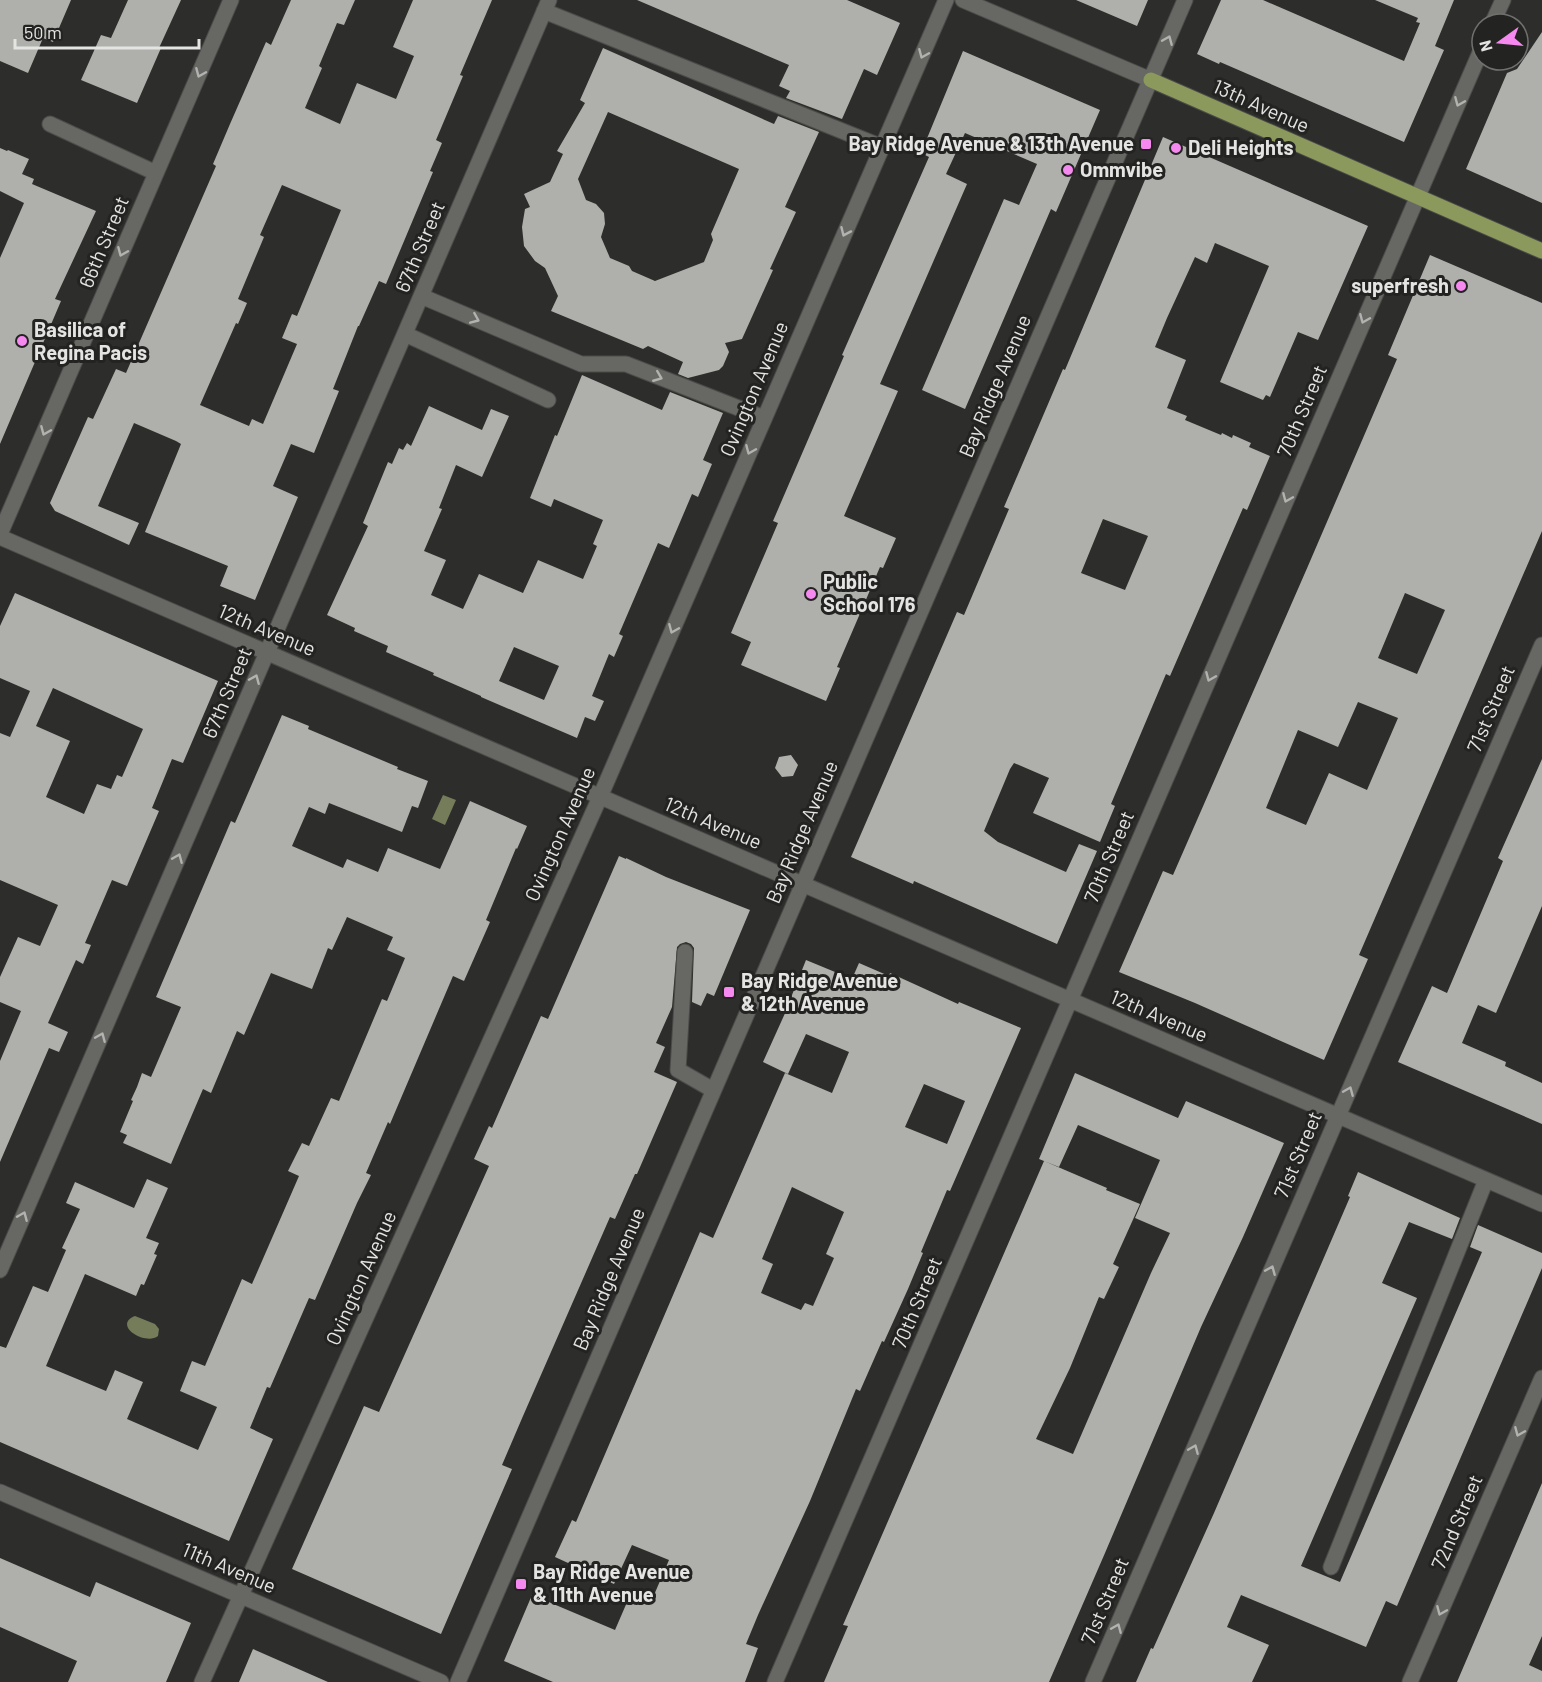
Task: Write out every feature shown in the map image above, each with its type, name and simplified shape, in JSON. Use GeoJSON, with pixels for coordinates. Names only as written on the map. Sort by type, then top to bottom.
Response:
{"type":"FeatureCollection","features":[{"type":"Feature","properties":{"kind":"main road","name":"13th Avenue"},"geometry":{"type":"LineString","coordinates":[[1150,80],[1542,251]]}},
{"type":"Feature","properties":{"kind":"street","name":"66th Street"},"geometry":{"type":"LineString","coordinates":[[0,536],[231,0]]}},
{"type":"Feature","properties":{"kind":"street","name":"Ovington Avenue"},"geometry":{"type":"LineString","coordinates":[[202,1682],[600,797],[946,0]]}},
{"type":"Feature","properties":{"kind":"street","name":"13th Avenue"},"geometry":{"type":"LineString","coordinates":[[963,0],[1150,80]]}},
{"type":"Feature","properties":{"kind":"street","name":"Bay Ridge Avenue"},"geometry":{"type":"LineString","coordinates":[[458,1682],[1185,0]]}},
{"type":"Feature","properties":{"kind":"street"},"geometry":{"type":"LineString","coordinates":[[547,6],[882,147]]}},
{"type":"Feature","properties":{"kind":"street","name":"67th Street"},"geometry":{"type":"LineString","coordinates":[[0,1270],[547,6]]}},
{"type":"Feature","properties":{"kind":"street","name":"70th Street"},"geometry":{"type":"LineString","coordinates":[[776,1682],[1472,72]]}},
{"type":"Feature","properties":{"kind":"street"},"geometry":{"type":"LineString","coordinates":[[50,124],[156,173]]}},
{"type":"Feature","properties":{"kind":"street"},"geometry":{"type":"LineString","coordinates":[[421,296],[581,364],[626,364],[764,418]]}},
{"type":"Feature","properties":{"kind":"street"},"geometry":{"type":"LineString","coordinates":[[405,334],[548,400]]}},
{"type":"Feature","properties":{"kind":"street","name":"12th Avenue"},"geometry":{"type":"LineString","coordinates":[[0,536],[1542,1204]]}},
{"type":"Feature","properties":{"kind":"street","name":"71st Street"},"geometry":{"type":"LineString","coordinates":[[1094,1682],[1542,645]]}},
{"type":"Feature","properties":{"kind":"street"},"geometry":{"type":"LineString","coordinates":[[685,952],[678,1070],[713,1090]]}},
{"type":"Feature","properties":{"kind":"street"},"geometry":{"type":"LineString","coordinates":[[1331,1567],[1486,1180]]}},
{"type":"Feature","properties":{"kind":"street","name":"72nd Street"},"geometry":{"type":"LineString","coordinates":[[1410,1682],[1542,1378]]}},
{"type":"Feature","properties":{"kind":"street","name":"11th Avenue"},"geometry":{"type":"LineString","coordinates":[[0,1491],[441,1682]]}},
{"type":"Feature","properties":{"kind":"shaded area"},"geometry":{"type":"Polygon","coordinates":[[[443,795],[456,800],[445,825],[432,819],[443,795]]]}},
{"type":"Feature","properties":{"kind":"shaded area"},"geometry":{"type":"Polygon","coordinates":[[[135,1316],[155,1324],[159,1329],[158,1336],[146,1338],[133,1333],[127,1324],[135,1316]]]}},
{"type":"Feature","properties":{"kind":"building"},"geometry":{"type":"Polygon","coordinates":[[[0,0],[71,0],[53,42],[43,38],[28,73],[0,61],[0,0]]]}},
{"type":"Feature","properties":{"kind":"building"},"geometry":{"type":"Polygon","coordinates":[[[128,0],[181,0],[137,103],[81,80],[101,35],[111,38],[128,0]]]}},
{"type":"Feature","properties":{"kind":"building"},"geometry":{"type":"Polygon","coordinates":[[[291,0],[355,0],[344,25],[337,23],[319,66],[322,68],[305,108],[340,124],[357,83],[396,99],[414,56],[393,47],[413,0],[492,0],[460,75],[463,76],[436,140],[442,143],[430,171],[433,172],[386,284],[379,281],[358,326],[333,389],[339,391],[314,453],[291,444],[273,486],[298,497],[255,600],[220,586],[228,566],[145,532],[181,444],[176,441],[134,423],[98,506],[139,523],[129,545],[55,511],[50,503],[88,417],[93,419],[116,369],[126,373],[216,166],[213,164],[266,42],[271,45],[291,0]],[[282,185],[260,235],[264,237],[238,299],[247,303],[200,405],[249,426],[252,419],[263,424],[297,344],[282,338],[292,314],[297,316],[341,210],[282,185]]]}},
{"type":"Feature","properties":{"kind":"building"},"geometry":{"type":"Polygon","coordinates":[[[637,0],[847,0],[900,23],[877,75],[864,69],[842,119],[786,98],[790,91],[779,86],[789,65],[637,0]]]}},
{"type":"Feature","properties":{"kind":"building"},"geometry":{"type":"Polygon","coordinates":[[[1076,0],[1148,0],[1137,26],[1076,0]]]}},
{"type":"Feature","properties":{"kind":"building"},"geometry":{"type":"Polygon","coordinates":[[[1221,0],[1263,0],[1404,61],[1420,23],[1416,22],[1418,18],[1375,0],[1454,0],[1435,46],[1444,50],[1404,142],[1197,54],[1221,0]]]}},
{"type":"Feature","properties":{"kind":"building"},"geometry":{"type":"Polygon","coordinates":[[[1542,32],[1542,203],[1466,169],[1507,73],[1530,72],[1530,50],[1542,32]]]}},
{"type":"Feature","properties":{"kind":"building"},"geometry":{"type":"Polygon","coordinates":[[[603,48],[774,124],[778,116],[819,132],[785,207],[796,212],[770,269],[773,270],[742,339],[725,343],[729,352],[719,370],[688,378],[678,374],[683,362],[648,346],[643,349],[551,311],[558,296],[545,268],[535,261],[524,246],[522,227],[525,209],[530,207],[524,194],[550,182],[563,154],[557,151],[585,103],[580,100],[603,48]],[[608,112],[578,179],[586,200],[596,204],[604,213],[605,224],[601,237],[610,258],[655,281],[704,262],[713,240],[711,234],[739,169],[608,112]]]}},
{"type":"Feature","properties":{"kind":"building"},"geometry":{"type":"Polygon","coordinates":[[[963,51],[1100,110],[1056,212],[1051,209],[965,409],[922,390],[1004,199],[1019,205],[1037,164],[965,133],[946,174],[967,184],[880,384],[898,391],[844,516],[896,538],[883,568],[880,567],[837,667],[840,668],[826,701],[741,665],[751,642],[731,633],[778,523],[773,521],[844,356],[842,355],[929,157],[921,153],[963,51]]]}},
{"type":"Feature","properties":{"kind":"building"},"geometry":{"type":"Polygon","coordinates":[[[1163,137],[1368,226],[1318,340],[1298,332],[1270,397],[1266,395],[1263,400],[1220,382],[1269,266],[1215,243],[1207,263],[1195,257],[1167,318],[1155,347],[1186,360],[1167,408],[1187,416],[1185,420],[1221,435],[1222,433],[1232,438],[1233,435],[1251,443],[1249,447],[1270,456],[1247,510],[1243,508],[1170,676],[1166,674],[1111,804],[1115,806],[1100,842],[1033,813],[1049,778],[1014,763],[1010,769],[984,831],[998,842],[1066,872],[1079,844],[1097,851],[1057,944],[914,881],[913,884],[851,857],[957,612],[964,615],[1009,509],[1004,507],[1063,369],[1065,370],[1163,137]],[[1103,519],[1081,573],[1125,590],[1148,536],[1103,519]]]}},
{"type":"Feature","properties":{"kind":"building"},"geometry":{"type":"Polygon","coordinates":[[[0,148],[29,159],[22,174],[34,179],[32,184],[96,211],[55,299],[61,301],[0,444],[0,258],[24,203],[0,191],[0,148]]]}},
{"type":"Feature","properties":{"kind":"building"},"geometry":{"type":"Polygon","coordinates":[[[1430,255],[1542,303],[1542,531],[1359,955],[1368,959],[1324,1060],[1119,972],[1163,871],[1173,875],[1308,566],[1397,359],[1388,355],[1430,255]],[[1405,593],[1378,658],[1417,674],[1445,610],[1405,593]],[[1358,702],[1338,747],[1298,730],[1266,808],[1306,825],[1329,773],[1367,790],[1398,718],[1358,702]]]}},
{"type":"Feature","properties":{"kind":"building"},"geometry":{"type":"Polygon","coordinates":[[[582,375],[662,410],[670,392],[723,413],[703,460],[712,464],[698,497],[692,494],[669,548],[658,543],[619,634],[623,636],[614,657],[609,654],[592,696],[604,701],[595,721],[585,717],[577,738],[481,697],[386,652],[388,646],[354,631],[355,628],[327,615],[368,526],[363,523],[388,462],[392,464],[399,448],[403,450],[407,443],[411,446],[429,406],[482,430],[491,409],[509,416],[482,477],[456,465],[439,508],[442,509],[424,551],[446,560],[431,595],[463,609],[479,574],[523,593],[538,560],[583,579],[597,546],[593,544],[603,520],[554,499],[551,507],[530,498],[555,435],[557,436],[582,375]],[[514,647],[499,681],[544,700],[559,666],[514,647]]]}},
{"type":"Feature","properties":{"kind":"building"},"geometry":{"type":"Polygon","coordinates":[[[15,593],[218,681],[183,763],[172,759],[152,808],[159,811],[127,886],[112,880],[85,943],[91,945],[83,964],[76,960],[48,1023],[68,1032],[59,1052],[49,1048],[0,1162],[0,1061],[21,1011],[0,1002],[0,977],[18,937],[40,946],[58,905],[0,880],[0,733],[10,737],[30,691],[0,678],[0,626],[15,593]],[[53,688],[36,726],[70,741],[46,797],[84,814],[97,784],[111,789],[117,775],[122,777],[143,729],[53,688]]]}},
{"type":"Feature","properties":{"kind":"building"},"geometry":{"type":"Polygon","coordinates":[[[282,715],[309,726],[308,729],[428,781],[418,808],[412,806],[402,832],[329,803],[325,814],[309,807],[292,846],[343,868],[347,859],[378,872],[388,848],[440,869],[470,801],[527,826],[486,920],[490,922],[464,981],[453,976],[390,1124],[388,1122],[366,1173],[371,1175],[315,1300],[309,1298],[270,1388],[267,1387],[250,1428],[273,1439],[229,1541],[0,1442],[0,1346],[6,1348],[33,1286],[48,1292],[66,1250],[62,1248],[80,1209],[66,1203],[75,1182],[134,1208],[147,1179],[168,1188],[146,1238],[159,1243],[154,1254],[157,1255],[144,1285],[141,1284],[136,1296],[85,1274],[46,1366],[106,1391],[115,1370],[143,1382],[127,1419],[198,1450],[217,1407],[180,1391],[192,1361],[205,1366],[242,1279],[252,1284],[299,1176],[288,1171],[302,1143],[309,1146],[331,1098],[339,1101],[382,999],[387,1001],[405,958],[387,950],[393,937],[347,917],[332,950],[328,948],[312,989],[271,973],[244,1035],[237,1031],[211,1093],[203,1089],[171,1164],[123,1143],[127,1135],[120,1132],[142,1073],[151,1077],[181,1007],[156,997],[231,821],[235,823],[282,715]]]}},
{"type":"Feature","properties":{"kind":"building"},"geometry":{"type":"Polygon","coordinates":[[[791,755],[798,765],[793,776],[782,777],[775,768],[779,757],[791,755]]]}},
{"type":"Feature","properties":{"kind":"building"},"geometry":{"type":"Polygon","coordinates":[[[1542,759],[1542,906],[1496,1013],[1478,1005],[1462,1043],[1506,1062],[1505,1066],[1542,1083],[1542,1124],[1398,1062],[1432,986],[1447,993],[1503,861],[1498,858],[1542,759]]]}},
{"type":"Feature","properties":{"kind":"building"},"geometry":{"type":"Polygon","coordinates":[[[619,856],[750,910],[714,996],[707,993],[701,1006],[692,1002],[694,948],[686,942],[677,947],[672,1007],[656,1043],[665,1047],[654,1072],[677,1082],[615,1219],[610,1217],[502,1465],[512,1469],[441,1634],[292,1569],[364,1406],[379,1412],[489,1166],[474,1159],[489,1126],[492,1128],[541,1016],[548,1019],[619,856]]]}},
{"type":"Feature","properties":{"kind":"building"},"geometry":{"type":"Polygon","coordinates":[[[806,960],[852,979],[859,963],[889,976],[890,973],[958,1004],[959,1002],[1021,1028],[950,1191],[947,1190],[908,1289],[860,1391],[856,1389],[810,1501],[758,1615],[746,1644],[758,1648],[745,1682],[553,1682],[504,1661],[532,1595],[615,1630],[631,1593],[651,1602],[669,1560],[632,1545],[614,1584],[555,1557],[572,1520],[576,1522],[700,1232],[713,1238],[785,1073],[832,1093],[849,1052],[806,1034],[788,1074],[763,1062],[806,960]],[[924,1084],[905,1127],[947,1144],[965,1101],[924,1084]],[[792,1187],[762,1259],[773,1264],[761,1293],[801,1310],[805,1303],[813,1306],[834,1258],[826,1254],[844,1212],[792,1187]]]}},
{"type":"Feature","properties":{"kind":"building"},"geometry":{"type":"Polygon","coordinates":[[[1075,1073],[1178,1118],[1186,1101],[1284,1143],[1201,1327],[1049,1682],[824,1682],[848,1626],[843,1625],[1044,1161],[1039,1159],[1075,1073]],[[1078,1125],[1059,1167],[1044,1161],[1140,1204],[1113,1264],[1119,1267],[1104,1299],[1099,1297],[1070,1368],[1036,1439],[1073,1454],[1170,1233],[1135,1218],[1160,1160],[1078,1125]]]}},
{"type":"Feature","properties":{"kind":"building"},"geometry":{"type":"Polygon","coordinates":[[[1358,1172],[1460,1218],[1452,1239],[1409,1222],[1382,1283],[1417,1298],[1301,1566],[1340,1582],[1482,1252],[1470,1247],[1478,1225],[1542,1253],[1542,1268],[1397,1606],[1386,1601],[1366,1647],[1241,1595],[1227,1627],[1269,1645],[1252,1682],[1136,1682],[1214,1513],[1350,1197],[1348,1196],[1358,1172]]]}},
{"type":"Feature","properties":{"kind":"building"},"geometry":{"type":"Polygon","coordinates":[[[1542,1483],[1542,1636],[1529,1665],[1542,1671],[1542,1682],[1457,1682],[1542,1483]]]}},
{"type":"Feature","properties":{"kind":"building"},"geometry":{"type":"Polygon","coordinates":[[[0,1558],[90,1597],[96,1582],[191,1623],[166,1682],[68,1682],[77,1661],[0,1627],[0,1558]]]}},
{"type":"Feature","properties":{"kind":"building"},"geometry":{"type":"Polygon","coordinates":[[[253,1649],[328,1682],[239,1682],[253,1649]]]}},
{"type":"Feature","properties":{"kind":"place","name":"Bay Ridge Avenue & 13th Avenue"},"geometry":{"type":"Point","coordinates":[1146,144]}},
{"type":"Feature","properties":{"kind":"place","name":"Deli Heights"},"geometry":{"type":"Point","coordinates":[1176,148]}},
{"type":"Feature","properties":{"kind":"place","name":"Ommvibe"},"geometry":{"type":"Point","coordinates":[1068,170]}},
{"type":"Feature","properties":{"kind":"place","name":"superfresh"},"geometry":{"type":"Point","coordinates":[1461,286]}},
{"type":"Feature","properties":{"kind":"place","name":"Basilica of Regina Pacis"},"geometry":{"type":"Point","coordinates":[22,341]}},
{"type":"Feature","properties":{"kind":"place","name":"Public School 176"},"geometry":{"type":"Point","coordinates":[811,594]}},
{"type":"Feature","properties":{"kind":"place","name":"Bay Ridge Avenue & 12th Avenue"},"geometry":{"type":"Point","coordinates":[729,992]}},
{"type":"Feature","properties":{"kind":"place","name":"Bay Ridge Avenue & 11th Avenue"},"geometry":{"type":"Point","coordinates":[521,1584]}}]}
